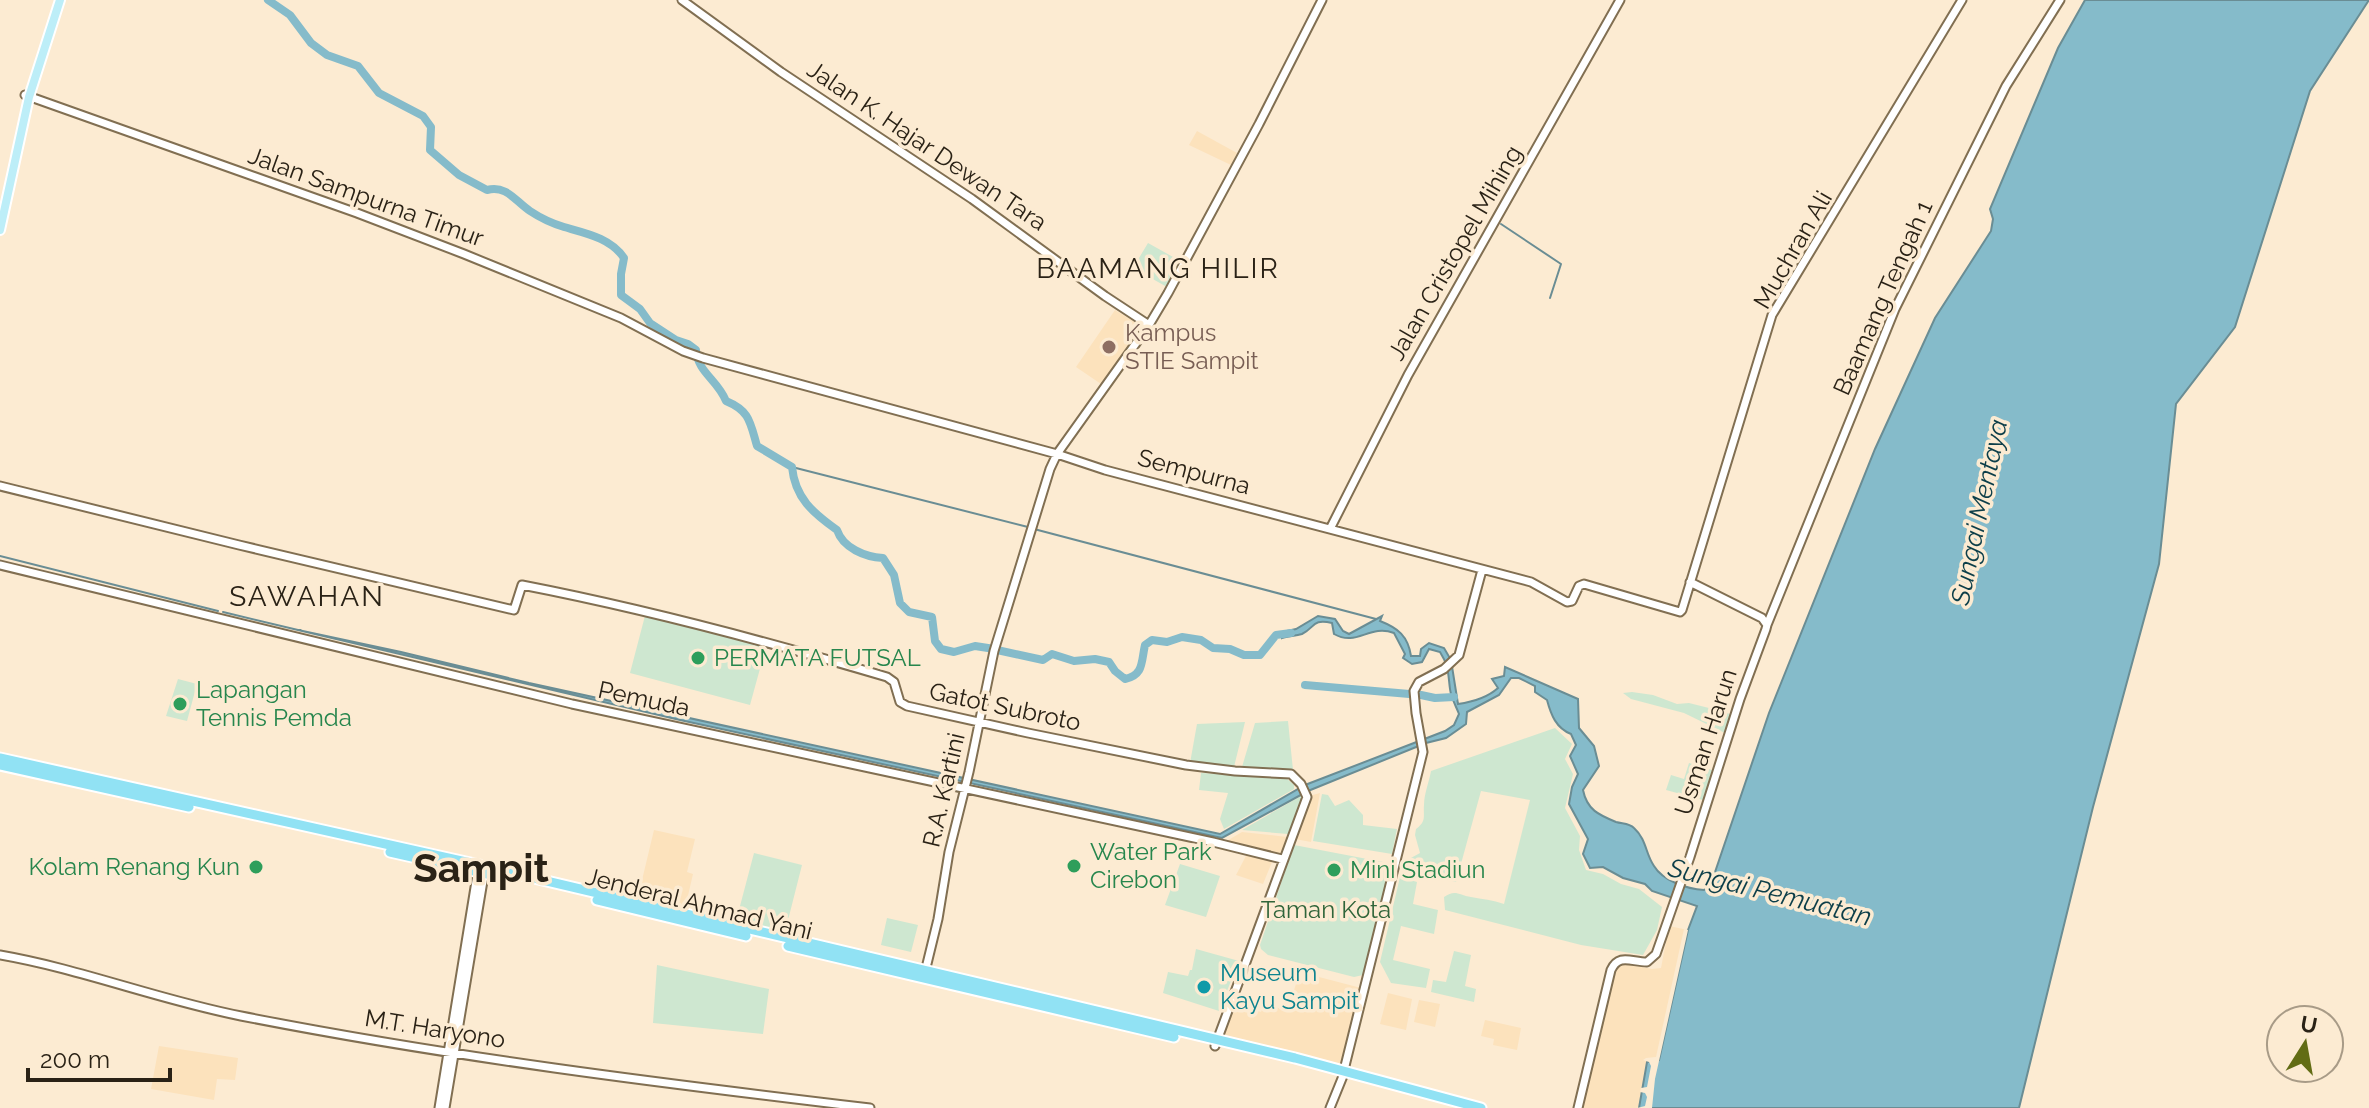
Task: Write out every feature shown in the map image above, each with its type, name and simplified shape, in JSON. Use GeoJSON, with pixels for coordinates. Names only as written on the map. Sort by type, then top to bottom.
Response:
{"type":"FeatureCollection","features":[{"type":"Feature","properties":{"kind":"highway","name":"Jenderal Ahmad Yani"},"geometry":{"type":"LineString","coordinates":[[0,758],[285,826]]}},
{"type":"Feature","properties":{"kind":"highway","name":"Jenderal Ahmad Yani"},"geometry":{"type":"LineString","coordinates":[[0,765],[481,869],[1198,1039]]}},
{"type":"Feature","properties":{"kind":"highway","name":"Jenderal Ahmad Yani"},"geometry":{"type":"LineString","coordinates":[[481,869],[939,983],[1198,1039]]}},
{"type":"Feature","properties":{"kind":"highway"},"geometry":{"type":"LineString","coordinates":[[1198,1039],[1481,1108]]}},
{"type":"Feature","properties":{"kind":"highway"},"geometry":{"type":"LineString","coordinates":[[1216,1043],[1237,1051],[1343,1073],[1457,1108]]}},
{"type":"Feature","properties":{"kind":"main road"},"geometry":{"type":"LineString","coordinates":[[0,230],[27,96],[57,0]]}},
{"type":"Feature","properties":{"kind":"main road"},"geometry":{"type":"LineString","coordinates":[[0,207],[13,160]]}},
{"type":"Feature","properties":{"kind":"street","name":"Jalan K. Hajar Dewan Tara"},"geometry":{"type":"LineString","coordinates":[[682,0],[781,72],[972,199],[1149,325]]}},
{"type":"Feature","properties":{"kind":"street","name":"R.A. Kartini"},"geometry":{"type":"LineString","coordinates":[[925,972],[995,647],[1050,469],[1057,454],[1149,325],[1174,282],[1322,0]]}},
{"type":"Feature","properties":{"kind":"street","name":"Jalan Cristopel Mihing"},"geometry":{"type":"LineString","coordinates":[[1330,529],[1408,375],[1620,0]]}},
{"type":"Feature","properties":{"kind":"street","name":"Muchran Ali"},"geometry":{"type":"LineString","coordinates":[[1682,610],[1773,322],[1964,0]]}},
{"type":"Feature","properties":{"kind":"street","name":"Baamang Tengah 1"},"geometry":{"type":"LineString","coordinates":[[1767,625],[1895,309],[2008,83],[2060,0]]}},
{"type":"Feature","properties":{"kind":"street","name":"Jalan Sampurna Timur"},"geometry":{"type":"LineString","coordinates":[[27,96],[464,254],[621,318],[683,351]]}},
{"type":"Feature","properties":{"kind":"street","name":"Sempurna"},"geometry":{"type":"LineString","coordinates":[[683,351],[1105,470],[1536,584],[1567,602],[1572,601],[1579,586],[1584,584],[1677,612],[1682,610]]}},
{"type":"Feature","properties":{"kind":"street","name":"Gatot Subroto"},"geometry":{"type":"LineString","coordinates":[[0,486],[514,610],[522,585],[717,628],[883,676],[894,682],[903,704],[980,723],[1186,765],[1287,773],[1296,777],[1306,798],[1282,859]]}},
{"type":"Feature","properties":{"kind":"street","name":"Pemuda"},"geometry":{"type":"LineString","coordinates":[[0,565],[572,704],[1282,859]]}},
{"type":"Feature","properties":{"kind":"street"},"geometry":{"type":"LineString","coordinates":[[1330,1108],[1343,1073],[1423,746],[1414,694],[1419,682],[1444,669],[1459,655],[1482,570]]}},
{"type":"Feature","properties":{"kind":"street"},"geometry":{"type":"LineString","coordinates":[[1691,584],[1762,618],[1767,625]]}},
{"type":"Feature","properties":{"kind":"street","name":"Usman Harun"},"geometry":{"type":"LineString","coordinates":[[1578,1108],[1611,970],[1620,959],[1641,962],[1651,959],[1663,936],[1767,625]]}},
{"type":"Feature","properties":{"kind":"street"},"geometry":{"type":"LineString","coordinates":[[1216,1043],[1282,859]]}},
{"type":"Feature","properties":{"kind":"street"},"geometry":{"type":"LineString","coordinates":[[442,1108],[481,869]]}},
{"type":"Feature","properties":{"kind":"street","name":"M.T. Haryono"},"geometry":{"type":"LineString","coordinates":[[0,955],[230,1014],[451,1053],[636,1081],[870,1108]]}},
{"type":"Feature","properties":{"kind":"shaded area"},"geometry":{"type":"Polygon","coordinates":[[[1197,131],[1237,153],[1231,165],[1189,145],[1197,131]]]}},
{"type":"Feature","properties":{"kind":"shaded area","name":"Kampus STIE Sampit"},"geometry":{"type":"Polygon","coordinates":[[[1115,310],[1143,327],[1101,384],[1076,367],[1115,310]]]}},
{"type":"Feature","properties":{"kind":"shaded area"},"geometry":{"type":"Polygon","coordinates":[[[1320,793],[1311,842],[1295,839],[1309,796],[1320,793]]]}},
{"type":"Feature","properties":{"kind":"shaded area"},"geometry":{"type":"Polygon","coordinates":[[[654,830],[695,839],[687,872],[693,874],[684,913],[637,901],[654,830]]]}},
{"type":"Feature","properties":{"kind":"shaded area"},"geometry":{"type":"Polygon","coordinates":[[[1242,832],[1287,837],[1280,855],[1225,842],[1242,832]]]}},
{"type":"Feature","properties":{"kind":"shaded area"},"geometry":{"type":"Polygon","coordinates":[[[1247,854],[1272,862],[1263,884],[1236,875],[1247,854]]]}},
{"type":"Feature","properties":{"kind":"shaded area"},"geometry":{"type":"Polygon","coordinates":[[[1669,926],[1688,930],[1655,1079],[1652,1108],[1581,1108],[1614,969],[1622,963],[1661,968],[1669,926]]]}},
{"type":"Feature","properties":{"kind":"shaded area"},"geometry":{"type":"Polygon","coordinates":[[[1300,972],[1361,988],[1339,1068],[1224,1036],[1234,1003],[1261,1012],[1265,1003],[1287,1011],[1300,972]]]}},
{"type":"Feature","properties":{"kind":"shaded area"},"geometry":{"type":"Polygon","coordinates":[[[1388,993],[1412,999],[1406,1030],[1380,1024],[1388,993]]]}},
{"type":"Feature","properties":{"kind":"shaded area"},"geometry":{"type":"Polygon","coordinates":[[[1419,1000],[1440,1004],[1435,1027],[1414,1022],[1419,1000]]]}},
{"type":"Feature","properties":{"kind":"shaded area"},"geometry":{"type":"Polygon","coordinates":[[[1485,1020],[1521,1028],[1517,1050],[1493,1045],[1494,1039],[1481,1036],[1485,1020]]]}},
{"type":"Feature","properties":{"kind":"shaded area"},"geometry":{"type":"Polygon","coordinates":[[[159,1046],[238,1058],[235,1080],[217,1079],[214,1100],[151,1089],[159,1046]]]}},
{"type":"Feature","properties":{"kind":"green space"},"geometry":{"type":"Polygon","coordinates":[[[1148,243],[1182,262],[1167,287],[1133,268],[1148,243]]]}},
{"type":"Feature","properties":{"kind":"green space","name":"PERMATA FUTSAL"},"geometry":{"type":"Polygon","coordinates":[[[646,612],[767,643],[750,705],[630,673],[646,612]]]}},
{"type":"Feature","properties":{"kind":"green space","name":"Lapangan Tennis Pemda"},"geometry":{"type":"Polygon","coordinates":[[[178,679],[197,684],[187,721],[166,716],[178,679]]]}},
{"type":"Feature","properties":{"kind":"green space"},"geometry":{"type":"Polygon","coordinates":[[[1632,692],[1730,714],[1725,733],[1684,713],[1631,699],[1623,693],[1632,692]]]}},
{"type":"Feature","properties":{"kind":"green space"},"geometry":{"type":"Polygon","coordinates":[[[1288,721],[1293,770],[1242,767],[1255,723],[1288,721]]]}},
{"type":"Feature","properties":{"kind":"green space"},"geometry":{"type":"Polygon","coordinates":[[[1245,722],[1234,767],[1190,763],[1197,724],[1245,722]]]}},
{"type":"Feature","properties":{"kind":"green space"},"geometry":{"type":"Polygon","coordinates":[[[1555,728],[1572,744],[1565,759],[1573,774],[1565,808],[1580,836],[1579,850],[1586,870],[1639,889],[1662,907],[1657,930],[1643,955],[1581,945],[1445,910],[1444,897],[1454,893],[1504,904],[1530,800],[1481,791],[1456,882],[1415,871],[1413,861],[1409,859],[1420,853],[1415,835],[1423,821],[1431,771],[1555,728]]]}},
{"type":"Feature","properties":{"kind":"green space"},"geometry":{"type":"Polygon","coordinates":[[[1689,763],[1712,770],[1703,800],[1666,790],[1671,775],[1684,779],[1689,763]]]}},
{"type":"Feature","properties":{"kind":"green space"},"geometry":{"type":"Polygon","coordinates":[[[1201,773],[1285,777],[1294,789],[1224,829],[1220,819],[1228,793],[1199,790],[1201,773]]]}},
{"type":"Feature","properties":{"kind":"green space"},"geometry":{"type":"Polygon","coordinates":[[[1322,794],[1328,795],[1335,806],[1349,800],[1363,815],[1363,825],[1397,829],[1392,854],[1313,841],[1322,794]]]}},
{"type":"Feature","properties":{"kind":"green space"},"geometry":{"type":"Polygon","coordinates":[[[1301,796],[1288,834],[1242,830],[1301,796]]]}},
{"type":"Feature","properties":{"kind":"green space","name":"Taman Kota"},"geometry":{"type":"Polygon","coordinates":[[[1294,845],[1383,862],[1390,868],[1363,975],[1354,977],[1268,955],[1261,949],[1294,845]]]}},
{"type":"Feature","properties":{"kind":"green space"},"geometry":{"type":"Polygon","coordinates":[[[754,853],[802,865],[784,936],[735,925],[754,853]]]}},
{"type":"Feature","properties":{"kind":"green space"},"geometry":{"type":"Polygon","coordinates":[[[1180,864],[1220,876],[1206,917],[1165,905],[1180,864]]]}},
{"type":"Feature","properties":{"kind":"green space"},"geometry":{"type":"Polygon","coordinates":[[[1400,877],[1417,882],[1413,904],[1438,910],[1434,934],[1401,926],[1393,960],[1430,969],[1426,988],[1391,983],[1380,962],[1400,877]]]}},
{"type":"Feature","properties":{"kind":"green space"},"geometry":{"type":"Polygon","coordinates":[[[887,918],[918,925],[911,952],[881,945],[887,918]]]}},
{"type":"Feature","properties":{"kind":"green space"},"geometry":{"type":"Polygon","coordinates":[[[1196,949],[1239,961],[1219,1011],[1163,993],[1168,972],[1188,976],[1196,949]]]}},
{"type":"Feature","properties":{"kind":"green space"},"geometry":{"type":"Polygon","coordinates":[[[1454,951],[1471,955],[1465,986],[1476,989],[1474,1002],[1431,992],[1433,980],[1446,982],[1454,951]]]}},
{"type":"Feature","properties":{"kind":"green space"},"geometry":{"type":"Polygon","coordinates":[[[657,965],[769,989],[763,1034],[653,1023],[657,965]]]}},
{"type":"Feature","properties":{"kind":"water","name":"Sungai Mentaya"},"geometry":{"type":"Polygon","coordinates":[[[2085,0],[2369,0],[2310,91],[2235,327],[2176,404],[2159,564],[2093,807],[2019,1108],[1639,1108],[1647,1062],[1659,1060],[1688,930],[1697,906],[1652,891],[1645,884],[1623,878],[1603,867],[1590,868],[1583,854],[1588,839],[1569,804],[1578,774],[1570,756],[1576,745],[1571,734],[1555,720],[1547,700],[1535,692],[1535,686],[1519,678],[1511,678],[1499,695],[1467,712],[1466,724],[1446,738],[1426,743],[1308,791],[1222,838],[680,720],[298,630],[1220,834],[1305,785],[1454,725],[1459,714],[1451,692],[1447,666],[1440,652],[1429,649],[1422,662],[1412,664],[1403,658],[1405,654],[1394,633],[1377,631],[1342,637],[1334,634],[1332,623],[1326,622],[1317,623],[1302,634],[1282,638],[1282,632],[1296,629],[1318,616],[1335,619],[1349,634],[1382,616],[1380,621],[1405,638],[1411,656],[1420,656],[1421,649],[1429,643],[1444,648],[1451,660],[1458,704],[1480,699],[1498,688],[1492,679],[1504,676],[1505,667],[1578,699],[1579,728],[1594,746],[1599,766],[1583,790],[1587,802],[1599,814],[1634,828],[1654,866],[1663,876],[1683,886],[1704,890],[1713,878],[1769,713],[1875,449],[1935,318],[1991,231],[1993,219],[1990,209],[2058,48],[2085,0]]]}},
{"type":"Feature","properties":{"kind":"pier"},"geometry":{"type":"Polygon","coordinates":[[[1684,929],[1688,930],[1655,1079],[1652,1108],[1637,1108],[1645,1106],[1647,1097],[1640,1092],[1641,1088],[1647,1087],[1651,1066],[1643,1060],[1656,1057],[1684,929]]]}},
{"type":"Feature","properties":{"kind":"waterway"},"geometry":{"type":"LineString","coordinates":[[268,0],[290,15],[311,43],[327,55],[358,66],[379,93],[423,116],[431,127],[430,150],[459,175],[487,190],[505,192],[542,218],[597,237],[619,251],[624,258],[621,295],[640,309],[650,323],[696,350],[700,365],[726,401],[745,413],[757,446],[792,467],[801,496],[837,530],[849,547],[869,556],[883,558],[894,575],[900,603],[909,612],[932,617],[935,641],[941,649],[954,652],[975,646],[1043,660],[1052,654],[1074,661],[1095,659],[1109,662],[1125,679],[1139,671],[1145,645],[1152,640],[1167,642],[1182,637],[1201,640],[1213,648],[1260,655],[1276,635],[1291,633]]}},
{"type":"Feature","properties":{"kind":"waterway"},"geometry":{"type":"LineString","coordinates":[[1501,224],[1561,264],[1550,298]]}},
{"type":"Feature","properties":{"kind":"waterway"},"geometry":{"type":"LineString","coordinates":[[792,467],[1028,527]]}},
{"type":"Feature","properties":{"kind":"waterway"},"geometry":{"type":"LineString","coordinates":[[1034,529],[1376,619]]}},
{"type":"Feature","properties":{"kind":"waterway"},"geometry":{"type":"LineString","coordinates":[[0,556],[218,611]]}},
{"type":"Feature","properties":{"kind":"waterway"},"geometry":{"type":"LineString","coordinates":[[223,612],[298,630]]}},
{"type":"Feature","properties":{"kind":"waterway","name":"Sungai Pemuatan"},"geometry":{"type":"LineString","coordinates":[[1305,685],[1435,698],[1454,697]]}},
{"type":"Feature","properties":{"kind":"place","name":"Kampus STIE Sampit"},"geometry":{"type":"Point","coordinates":[1109,347]}},
{"type":"Feature","properties":{"kind":"place","name":"PERMATA FUTSAL"},"geometry":{"type":"Point","coordinates":[698,658]}},
{"type":"Feature","properties":{"kind":"place","name":"Lapangan Tennis Pemda"},"geometry":{"type":"Point","coordinates":[180,704]}},
{"type":"Feature","properties":{"kind":"place","name":"Water Park Cirebon"},"geometry":{"type":"Point","coordinates":[1074,866]}},
{"type":"Feature","properties":{"kind":"place","name":"Kolam Renang Kun"},"geometry":{"type":"Point","coordinates":[256,867]}},
{"type":"Feature","properties":{"kind":"place","name":"Mini Stadiun"},"geometry":{"type":"Point","coordinates":[1334,870]}},
{"type":"Feature","properties":{"kind":"place","name":"Museum Kayu Sampit"},"geometry":{"type":"Point","coordinates":[1204,987]}},
{"type":"Feature","properties":{"kind":"district","name":"BAAMANG HILIR"},"geometry":{"type":"Point","coordinates":[1158,268]}},
{"type":"Feature","properties":{"kind":"district","name":"SAWAHAN"},"geometry":{"type":"Point","coordinates":[307,596]}},
{"type":"Feature","properties":{"kind":"district","name":"Sampit"},"geometry":{"type":"Point","coordinates":[481,868]}}]}
